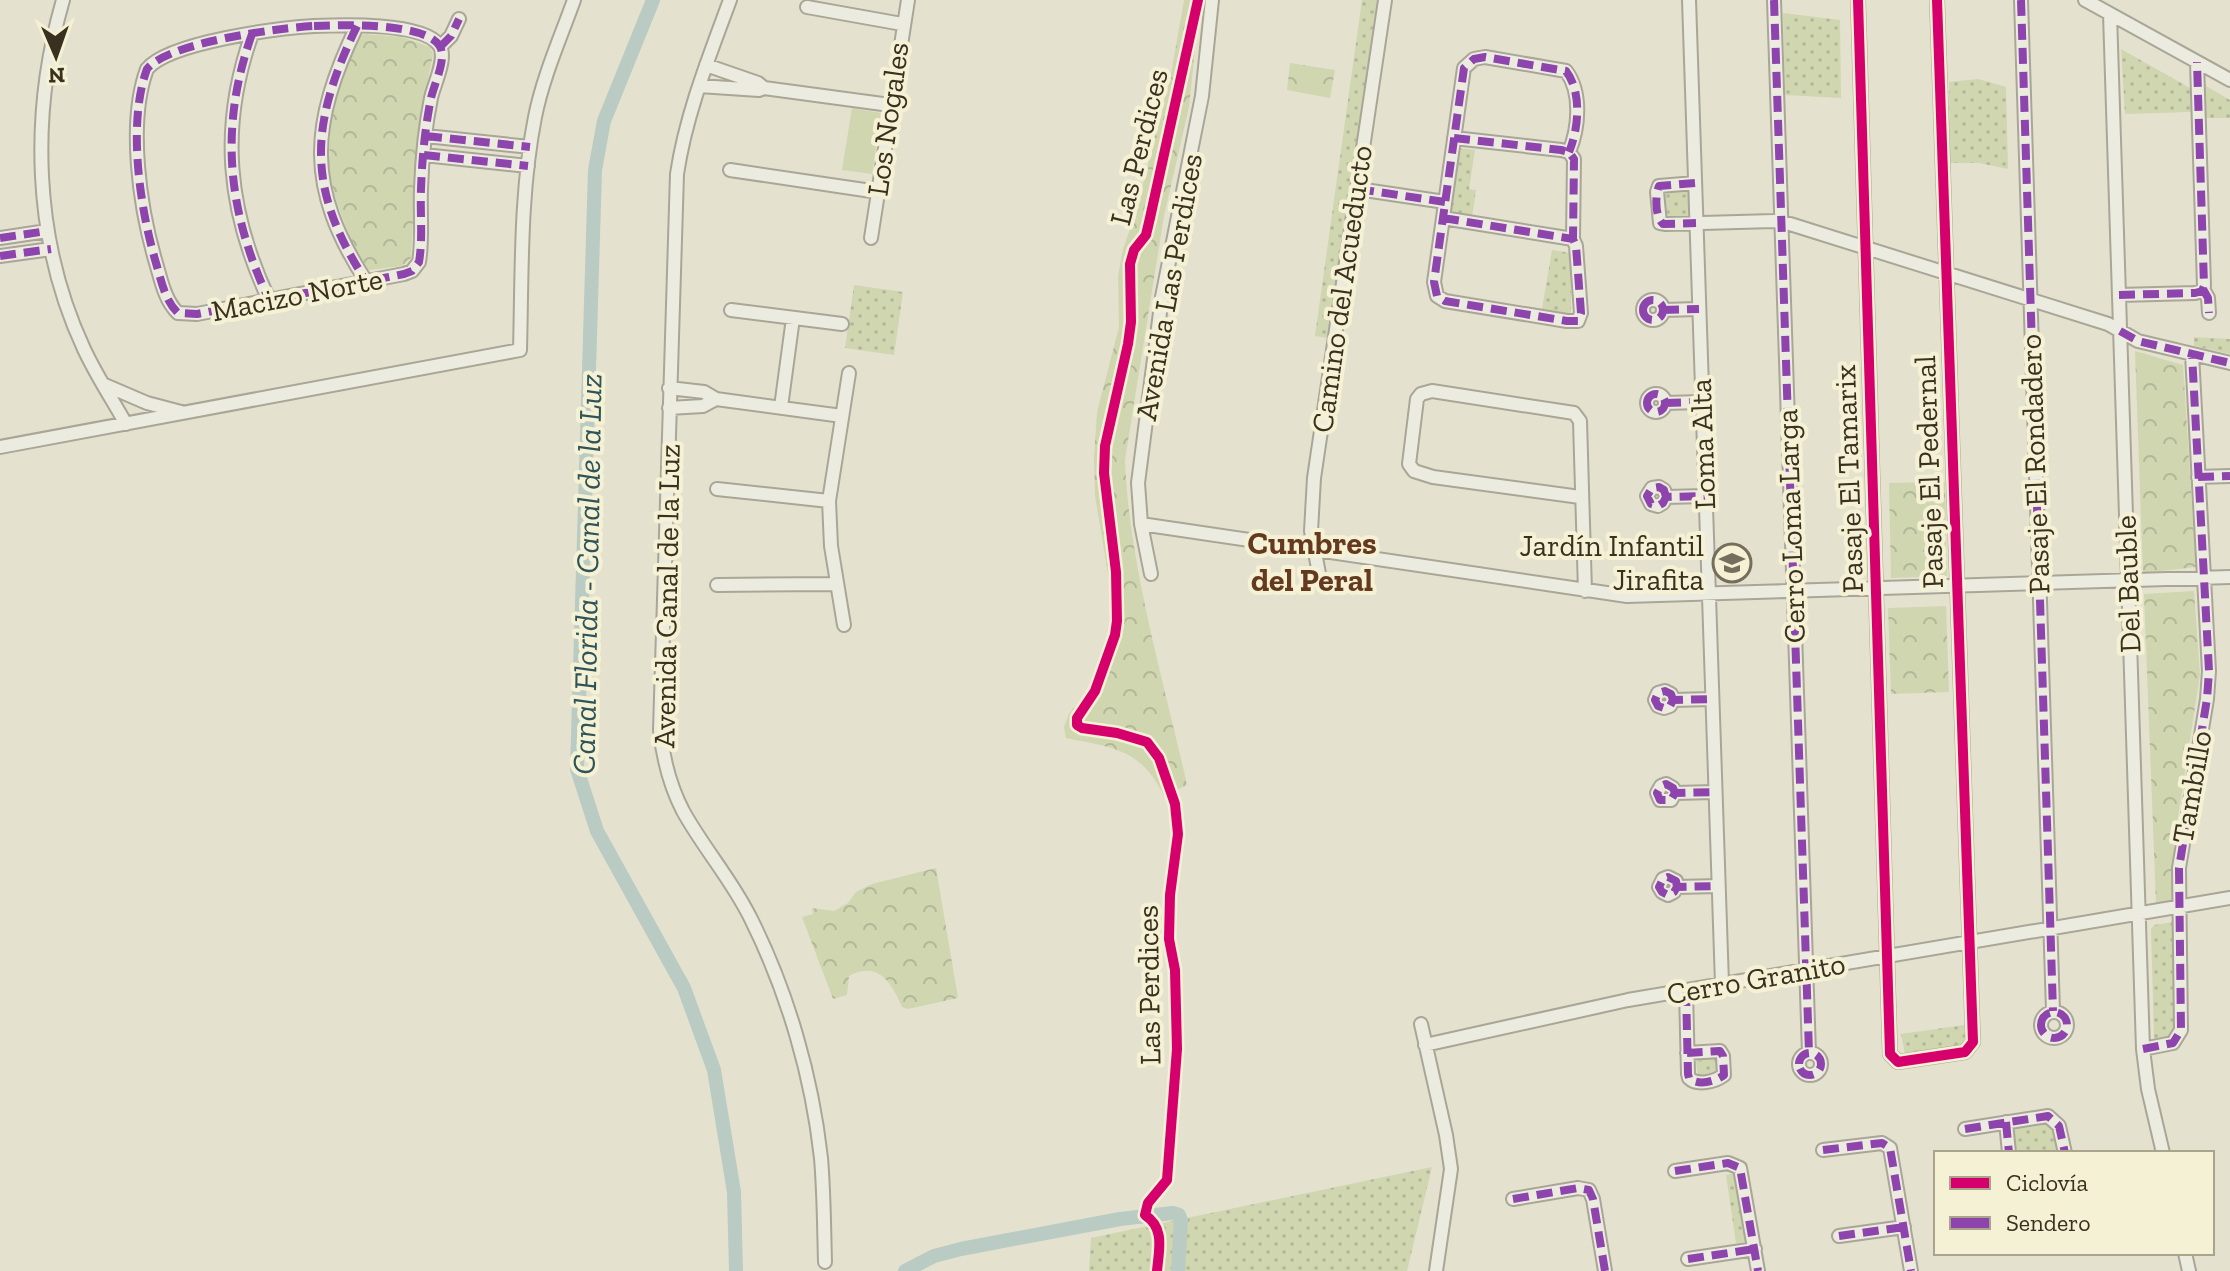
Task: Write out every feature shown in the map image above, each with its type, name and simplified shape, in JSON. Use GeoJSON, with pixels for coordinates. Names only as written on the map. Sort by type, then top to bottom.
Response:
{"type":"FeatureCollection","features":[{"type":"Feature","properties":{"kind":"street"},"geometry":{"type":"LineString","coordinates":[[63,0],[50,50],[43,104],[42,173],[47,231],[77,331],[126,424]]}},
{"type":"Feature","properties":{"kind":"street"},"geometry":{"type":"LineString","coordinates":[[0,447],[520,350],[524,220],[530,147],[542,88],[574,0]]}},
{"type":"Feature","properties":{"kind":"street","name":"Avenida Canal de la Luz"},"geometry":{"type":"LineString","coordinates":[[730,0],[683,139],[676,185],[659,713],[662,747],[670,780],[683,811],[730,879],[753,922],[795,1033],[819,1144],[825,1262]]}},
{"type":"Feature","properties":{"kind":"street","name":"Los Nogales"},"geometry":{"type":"LineString","coordinates":[[871,238],[908,0]]}},
{"type":"Feature","properties":{"kind":"street","name":"Avenida Las Perdices"},"geometry":{"type":"LineString","coordinates":[[1151,574],[1141,524],[1138,483],[1160,313],[1202,96],[1212,0]]}},
{"type":"Feature","properties":{"kind":"street","name":"Camino del Acueducto"},"geometry":{"type":"LineString","coordinates":[[1320,579],[1313,551],[1311,508],[1314,478],[1385,0]]}},
{"type":"Feature","properties":{"kind":"street","name":"Loma Alta"},"geometry":{"type":"LineString","coordinates":[[1689,0],[1722,984]]}},
{"type":"Feature","properties":{"kind":"street","name":"Cerro Loma Larga"},"geometry":{"type":"LineString","coordinates":[[1774,0],[1809,1053]]}},
{"type":"Feature","properties":{"kind":"street","name":"Pasaje El Tamarix"},"geometry":{"type":"LineString","coordinates":[[1858,0],[1891,1057],[1901,1062],[1936,1056]]}},
{"type":"Feature","properties":{"kind":"street","name":"Pasaje El Pedernal"},"geometry":{"type":"LineString","coordinates":[[1936,1056],[1965,1052],[1973,1042],[1937,0]]}},
{"type":"Feature","properties":{"kind":"street","name":"Pasaje El Rondadero"},"geometry":{"type":"LineString","coordinates":[[2021,0],[2053,1011]]}},
{"type":"Feature","properties":{"kind":"street"},"geometry":{"type":"LineString","coordinates":[[2085,0],[2230,80]]}},
{"type":"Feature","properties":{"kind":"street"},"geometry":{"type":"LineString","coordinates":[[807,7],[902,24]]}},
{"type":"Feature","properties":{"kind":"street","name":"Del Bauble"},"geometry":{"type":"LineString","coordinates":[[2110,14],[2143,1049],[2148,1089],[2163,1151]]}},
{"type":"Feature","properties":{"kind":"street"},"geometry":{"type":"LineString","coordinates":[[440,47],[451,36],[459,19]]}},
{"type":"Feature","properties":{"kind":"street"},"geometry":{"type":"LineString","coordinates":[[269,300],[243,233],[232,172],[236,86],[252,34],[314,26],[357,26],[420,34],[431,39],[440,47],[441,59],[431,99],[424,155],[528,166]]}},
{"type":"Feature","properties":{"kind":"street"},"geometry":{"type":"LineString","coordinates":[[357,26],[329,88],[320,149],[326,192],[337,225],[366,281]]}},
{"type":"Feature","properties":{"kind":"street","name":"Macizo Norte"},"geometry":{"type":"LineString","coordinates":[[252,34],[183,50],[150,65],[145,77],[139,131],[140,196],[159,275],[178,313],[197,314],[404,274],[415,269],[420,257],[424,155]]}},
{"type":"Feature","properties":{"kind":"street"},"geometry":{"type":"LineString","coordinates":[[1454,138],[1569,152],[1574,159],[1573,239],[1581,313],[1578,321],[1445,301],[1437,296],[1434,282],[1445,202],[1454,138],[1464,68],[1474,59],[1485,57],[1566,71],[1572,79],[1577,113],[1569,152]]}},
{"type":"Feature","properties":{"kind":"street"},"geometry":{"type":"LineString","coordinates":[[2197,62],[2203,289],[2208,298],[2209,313]]}},
{"type":"Feature","properties":{"kind":"street"},"geometry":{"type":"LineString","coordinates":[[706,65],[758,83],[764,88]]}},
{"type":"Feature","properties":{"kind":"street"},"geometry":{"type":"LineString","coordinates":[[699,86],[764,88],[890,105]]}},
{"type":"Feature","properties":{"kind":"street"},"geometry":{"type":"LineString","coordinates":[[426,136],[530,147]]}},
{"type":"Feature","properties":{"kind":"street"},"geometry":{"type":"LineString","coordinates":[[730,170],[878,192]]}},
{"type":"Feature","properties":{"kind":"street"},"geometry":{"type":"LineString","coordinates":[[1695,183],[1659,186],[1658,217],[1663,224],[1782,222],[2108,324],[2138,341],[2230,363]]}},
{"type":"Feature","properties":{"kind":"street"},"geometry":{"type":"LineString","coordinates":[[1358,189],[1445,202]]}},
{"type":"Feature","properties":{"kind":"street"},"geometry":{"type":"LineString","coordinates":[[1443,218],[1573,239]]}},
{"type":"Feature","properties":{"kind":"street"},"geometry":{"type":"LineString","coordinates":[[0,238],[47,231]]}},
{"type":"Feature","properties":{"kind":"street"},"geometry":{"type":"LineString","coordinates":[[0,256],[51,249]]}},
{"type":"Feature","properties":{"kind":"street"},"geometry":{"type":"LineString","coordinates":[[2119,295],[2195,293],[2203,289]]}},
{"type":"Feature","properties":{"kind":"street"},"geometry":{"type":"LineString","coordinates":[[1663,310],[1699,309]]}},
{"type":"Feature","properties":{"kind":"street"},"geometry":{"type":"LineString","coordinates":[[731,310],[842,324]]}},
{"type":"Feature","properties":{"kind":"street"},"geometry":{"type":"LineString","coordinates":[[781,407],[793,318]]}},
{"type":"Feature","properties":{"kind":"street","name":"Tambillo"},"geometry":{"type":"LineString","coordinates":[[2143,1049],[2168,1046],[2176,1040],[2181,1030],[2180,857],[2209,684],[2192,354]]}},
{"type":"Feature","properties":{"kind":"street"},"geometry":{"type":"LineString","coordinates":[[844,625],[836,584],[829,501],[849,373]]}},
{"type":"Feature","properties":{"kind":"street"},"geometry":{"type":"LineString","coordinates":[[105,385],[147,403],[184,413]]}},
{"type":"Feature","properties":{"kind":"street"},"geometry":{"type":"LineString","coordinates":[[669,388],[704,392],[716,399],[842,416]]}},
{"type":"Feature","properties":{"kind":"street"},"geometry":{"type":"LineString","coordinates":[[1580,497],[1433,477],[1414,471],[1409,464],[1417,399],[1421,394],[1432,391],[1574,413],[1580,421],[1585,591]]}},
{"type":"Feature","properties":{"kind":"street"},"geometry":{"type":"LineString","coordinates":[[669,408],[703,406],[716,399]]}},
{"type":"Feature","properties":{"kind":"street"},"geometry":{"type":"LineString","coordinates":[[1647,403],[1654,413],[1663,409],[1665,403],[1702,402]]}},
{"type":"Feature","properties":{"kind":"street"},"geometry":{"type":"LineString","coordinates":[[2198,477],[2230,476]]}},
{"type":"Feature","properties":{"kind":"street"},"geometry":{"type":"LineString","coordinates":[[717,489],[829,501]]}},
{"type":"Feature","properties":{"kind":"street"},"geometry":{"type":"LineString","coordinates":[[1666,497],[1705,496]]}},
{"type":"Feature","properties":{"kind":"street"},"geometry":{"type":"LineString","coordinates":[[1141,524],[1627,596],[2230,577]]}},
{"type":"Feature","properties":{"kind":"street"},"geometry":{"type":"LineString","coordinates":[[717,585],[836,584]]}},
{"type":"Feature","properties":{"kind":"street"},"geometry":{"type":"LineString","coordinates":[[1673,700],[1712,699]]}},
{"type":"Feature","properties":{"kind":"street"},"geometry":{"type":"LineString","coordinates":[[1675,793],[1715,792]]}},
{"type":"Feature","properties":{"kind":"street"},"geometry":{"type":"LineString","coordinates":[[1677,887],[1718,886]]}},
{"type":"Feature","properties":{"kind":"street","name":"Cerro Granito"},"geometry":{"type":"LineString","coordinates":[[1425,1045],[1628,1000],[2230,898]]}},
{"type":"Feature","properties":{"kind":"street"},"geometry":{"type":"LineString","coordinates":[[1686,990],[1687,1053]]}},
{"type":"Feature","properties":{"kind":"street"},"geometry":{"type":"LineString","coordinates":[[1421,1024],[1451,1169],[1436,1271]]}},
{"type":"Feature","properties":{"kind":"street"},"geometry":{"type":"LineString","coordinates":[[1965,1129],[2043,1116],[2053,1118],[2059,1126],[2065,1151]]}},
{"type":"Feature","properties":{"kind":"street"},"geometry":{"type":"LineString","coordinates":[[2006,1122],[2009,1151]]}},
{"type":"Feature","properties":{"kind":"street"},"geometry":{"type":"LineString","coordinates":[[1823,1150],[1882,1143],[1888,1145],[1911,1271]]}},
{"type":"Feature","properties":{"kind":"street"},"geometry":{"type":"LineString","coordinates":[[1675,1171],[1728,1163],[1740,1168],[1758,1271]]}},
{"type":"Feature","properties":{"kind":"street"},"geometry":{"type":"LineString","coordinates":[[1513,1199],[1578,1188],[1589,1190],[1605,1271]]}},
{"type":"Feature","properties":{"kind":"street"},"geometry":{"type":"LineString","coordinates":[[1839,1236],[1904,1227]]}},
{"type":"Feature","properties":{"kind":"street"},"geometry":{"type":"LineString","coordinates":[[1688,1259],[1755,1249]]}},
{"type":"Feature","properties":{"kind":"green space"},"geometry":{"type":"Polygon","coordinates":[[[1184,0],[1200,0],[1189,107],[1164,216],[1125,460],[1140,582],[1187,785],[1164,796],[1155,780],[1135,759],[1112,748],[1066,738],[1064,727],[1069,714],[1096,681],[1106,660],[1114,609],[1095,496],[1097,412],[1119,327],[1118,276],[1123,249],[1135,215],[1171,74],[1184,0]]]}},
{"type":"Feature","properties":{"kind":"green space"},"geometry":{"type":"Polygon","coordinates":[[[1362,0],[1377,0],[1328,338],[1315,336],[1362,0]]]}},
{"type":"Feature","properties":{"kind":"green space"},"geometry":{"type":"Polygon","coordinates":[[[1783,13],[1840,20],[1841,98],[1785,95],[1783,13]]]}},
{"type":"Feature","properties":{"kind":"green space"},"geometry":{"type":"Polygon","coordinates":[[[359,36],[402,37],[430,47],[433,54],[418,132],[411,258],[402,266],[369,270],[352,243],[334,195],[329,167],[331,113],[343,70],[359,36]]]}},
{"type":"Feature","properties":{"kind":"green space"},"geometry":{"type":"Polygon","coordinates":[[[2121,49],[2190,88],[2191,112],[2125,114],[2121,49]]]}},
{"type":"Feature","properties":{"kind":"green space"},"geometry":{"type":"Polygon","coordinates":[[[1290,63],[1335,70],[1330,98],[1287,90],[1290,63]]]}},
{"type":"Feature","properties":{"kind":"green space"},"geometry":{"type":"Polygon","coordinates":[[[1978,79],[2006,87],[2008,169],[1979,163],[1950,163],[1949,82],[1978,79]]]}},
{"type":"Feature","properties":{"kind":"green space"},"geometry":{"type":"Polygon","coordinates":[[[2204,85],[2230,100],[2230,118],[2205,118],[2204,85]]]}},
{"type":"Feature","properties":{"kind":"green space"},"geometry":{"type":"Polygon","coordinates":[[[852,108],[881,113],[872,174],[842,170],[852,108]]]}},
{"type":"Feature","properties":{"kind":"green space"},"geometry":{"type":"Polygon","coordinates":[[[1459,148],[1475,150],[1469,189],[1476,190],[1472,217],[1449,213],[1459,148]]]}},
{"type":"Feature","properties":{"kind":"green space"},"geometry":{"type":"Polygon","coordinates":[[[1688,186],[1689,219],[1662,220],[1662,187],[1688,186]]]}},
{"type":"Feature","properties":{"kind":"green space"},"geometry":{"type":"Polygon","coordinates":[[[1552,250],[1571,253],[1571,314],[1542,309],[1552,250]]]}},
{"type":"Feature","properties":{"kind":"green space"},"geometry":{"type":"Polygon","coordinates":[[[854,285],[903,292],[894,355],[845,348],[854,285]]]}},
{"type":"Feature","properties":{"kind":"green space"},"geometry":{"type":"Polygon","coordinates":[[[2194,337],[2230,339],[2230,354],[2194,346],[2194,337]]]}},
{"type":"Feature","properties":{"kind":"green space"},"geometry":{"type":"Polygon","coordinates":[[[2135,351],[2183,365],[2196,567],[2143,573],[2135,351]]]}},
{"type":"Feature","properties":{"kind":"green space"},"geometry":{"type":"Polygon","coordinates":[[[1945,482],[1947,576],[1891,578],[1889,483],[1945,482]]]}},
{"type":"Feature","properties":{"kind":"green space"},"geometry":{"type":"Polygon","coordinates":[[[2194,591],[2200,675],[2174,843],[2174,900],[2156,904],[2144,594],[2194,591]]]}},
{"type":"Feature","properties":{"kind":"green space"},"geometry":{"type":"Polygon","coordinates":[[[1946,606],[1949,692],[1891,694],[1888,608],[1946,606]]]}},
{"type":"Feature","properties":{"kind":"green space"},"geometry":{"type":"Polygon","coordinates":[[[936,868],[958,998],[908,1009],[902,1007],[883,977],[869,971],[849,976],[847,995],[833,999],[802,917],[813,914],[812,908],[834,911],[848,903],[856,892],[872,884],[936,868]]]}},
{"type":"Feature","properties":{"kind":"green space"},"geometry":{"type":"Polygon","coordinates":[[[2173,922],[2176,1031],[2170,1037],[2154,1039],[2151,929],[2154,925],[2173,922]]]}},
{"type":"Feature","properties":{"kind":"green space"},"geometry":{"type":"Polygon","coordinates":[[[1964,1025],[1966,1045],[1905,1054],[1901,1034],[1964,1025]]]}},
{"type":"Feature","properties":{"kind":"green space"},"geometry":{"type":"Polygon","coordinates":[[[1717,1058],[1719,1074],[1698,1077],[1696,1061],[1717,1058]]]}},
{"type":"Feature","properties":{"kind":"green space"},"geometry":{"type":"Polygon","coordinates":[[[2046,1121],[2054,1125],[2060,1151],[2014,1151],[2014,1126],[2046,1121]]]}},
{"type":"Feature","properties":{"kind":"green space"},"geometry":{"type":"Polygon","coordinates":[[[1432,1167],[1407,1271],[1089,1271],[1091,1238],[1432,1167]]]}},
{"type":"Feature","properties":{"kind":"green space"},"geometry":{"type":"Polygon","coordinates":[[[1737,1173],[1749,1241],[1736,1243],[1726,1175],[1737,1173]]]}},
{"type":"Feature","properties":{"kind":"waterway","name":"Canal Florida - Canal de la Luz"},"geometry":{"type":"LineString","coordinates":[[653,0],[604,121],[595,170],[577,769],[597,831],[684,988],[714,1070],[734,1192],[736,1271]]}},
{"type":"Feature","properties":{"kind":"waterway"},"geometry":{"type":"LineString","coordinates":[[905,1271],[934,1256],[961,1249],[1120,1219],[1173,1213],[1179,1215],[1181,1220],[1178,1271]]}},
{"type":"Feature","properties":{"kind":"marked path"},"geometry":{"type":"LineString","coordinates":[[1774,0],[1809,1053]]}},
{"type":"Feature","properties":{"kind":"marked path"},"geometry":{"type":"LineString","coordinates":[[2021,0],[2053,1011]]}},
{"type":"Feature","properties":{"kind":"marked path"},"geometry":{"type":"LineString","coordinates":[[440,47],[451,36],[459,19]]}},
{"type":"Feature","properties":{"kind":"marked path"},"geometry":{"type":"LineString","coordinates":[[314,26],[399,29],[416,32],[439,45],[441,63],[431,98],[424,144],[419,262],[412,271],[404,274],[197,314],[178,313],[162,283],[141,192],[138,114],[147,69],[159,59],[200,44],[252,33],[314,26]]}},
{"type":"Feature","properties":{"kind":"marked path"},"geometry":{"type":"LineString","coordinates":[[357,26],[330,94],[323,125],[321,155],[324,185],[332,215],[366,281]]}},
{"type":"Feature","properties":{"kind":"marked path"},"geometry":{"type":"LineString","coordinates":[[252,34],[235,102],[232,168],[244,234],[269,300]]}},
{"type":"Feature","properties":{"kind":"marked path"},"geometry":{"type":"LineString","coordinates":[[1454,138],[1561,150],[1569,152],[1574,159],[1573,239],[1581,313],[1578,321],[1445,301],[1437,296],[1434,282],[1464,68],[1474,59],[1485,57],[1566,71],[1577,100],[1575,132],[1569,152]]}},
{"type":"Feature","properties":{"kind":"marked path"},"geometry":{"type":"LineString","coordinates":[[2119,295],[2195,293],[2202,291],[2204,286],[2197,62]]}},
{"type":"Feature","properties":{"kind":"marked path"},"geometry":{"type":"LineString","coordinates":[[426,136],[530,147]]}},
{"type":"Feature","properties":{"kind":"marked path"},"geometry":{"type":"LineString","coordinates":[[424,155],[528,166]]}},
{"type":"Feature","properties":{"kind":"marked path"},"geometry":{"type":"LineString","coordinates":[[1695,183],[1659,186],[1656,206],[1663,224],[1696,223]]}},
{"type":"Feature","properties":{"kind":"marked path"},"geometry":{"type":"LineString","coordinates":[[1358,189],[1445,202]]}},
{"type":"Feature","properties":{"kind":"marked path"},"geometry":{"type":"LineString","coordinates":[[1443,218],[1573,239]]}},
{"type":"Feature","properties":{"kind":"marked path"},"geometry":{"type":"LineString","coordinates":[[0,238],[47,231]]}},
{"type":"Feature","properties":{"kind":"marked path"},"geometry":{"type":"LineString","coordinates":[[0,256],[51,249]]}},
{"type":"Feature","properties":{"kind":"marked path"},"geometry":{"type":"LineString","coordinates":[[2203,289],[2208,298],[2209,313]]}},
{"type":"Feature","properties":{"kind":"marked path"},"geometry":{"type":"LineString","coordinates":[[1653,300],[1660,303],[1663,310],[1660,317],[1653,320],[1646,317],[1643,310],[1646,303],[1653,300]]}},
{"type":"Feature","properties":{"kind":"marked path"},"geometry":{"type":"LineString","coordinates":[[1663,310],[1699,309]]}},
{"type":"Feature","properties":{"kind":"marked path"},"geometry":{"type":"LineString","coordinates":[[2120,331],[2138,341],[2230,363]]}},
{"type":"Feature","properties":{"kind":"marked path"},"geometry":{"type":"LineString","coordinates":[[2143,1049],[2173,1043],[2181,1030],[2179,868],[2209,671],[2192,354]]}},
{"type":"Feature","properties":{"kind":"marked path"},"geometry":{"type":"LineString","coordinates":[[1652,394],[1660,394],[1665,403],[1663,410],[1652,412],[1647,407],[1647,399],[1652,394]]}},
{"type":"Feature","properties":{"kind":"marked path"},"geometry":{"type":"LineString","coordinates":[[1665,403],[1702,402]]}},
{"type":"Feature","properties":{"kind":"marked path"},"geometry":{"type":"LineString","coordinates":[[2198,477],[2230,476]]}},
{"type":"Feature","properties":{"kind":"marked path"},"geometry":{"type":"LineString","coordinates":[[1666,497],[1659,487],[1652,488],[1647,496],[1651,504],[1658,506],[1666,497],[1705,496]]}},
{"type":"Feature","properties":{"kind":"marked path"},"geometry":{"type":"LineString","coordinates":[[1673,700],[1671,694],[1665,691],[1658,693],[1655,700],[1658,706],[1664,708],[1670,706],[1673,700],[1712,699]]}},
{"type":"Feature","properties":{"kind":"marked path"},"geometry":{"type":"LineString","coordinates":[[1675,793],[1666,784],[1657,793],[1660,800],[1671,800],[1675,793],[1715,792]]}},
{"type":"Feature","properties":{"kind":"marked path"},"geometry":{"type":"LineString","coordinates":[[1677,887],[1676,881],[1668,877],[1659,887],[1668,895],[1677,887],[1718,886]]}},
{"type":"Feature","properties":{"kind":"marked path"},"geometry":{"type":"LineString","coordinates":[[1686,990],[1688,1074],[1689,1078],[1706,1082],[1724,1075],[1720,1051],[1687,1053]]}},
{"type":"Feature","properties":{"kind":"marked path"},"geometry":{"type":"LineString","coordinates":[[2054,1012],[2063,1016],[2067,1025],[2063,1034],[2054,1038],[2045,1034],[2041,1025],[2045,1016],[2054,1012]]}},
{"type":"Feature","properties":{"kind":"marked path"},"geometry":{"type":"LineString","coordinates":[[1806,1053],[1814,1053],[1821,1064],[1814,1075],[1806,1075],[1799,1068],[1799,1060],[1806,1053]]}},
{"type":"Feature","properties":{"kind":"marked path"},"geometry":{"type":"LineString","coordinates":[[1965,1129],[2048,1116],[2059,1126],[2065,1151]]}},
{"type":"Feature","properties":{"kind":"marked path"},"geometry":{"type":"LineString","coordinates":[[2006,1122],[2009,1151]]}},
{"type":"Feature","properties":{"kind":"marked path"},"geometry":{"type":"LineString","coordinates":[[1823,1150],[1882,1143],[1890,1148],[1911,1271]]}},
{"type":"Feature","properties":{"kind":"marked path"},"geometry":{"type":"LineString","coordinates":[[1675,1171],[1728,1163],[1740,1168],[1758,1271]]}},
{"type":"Feature","properties":{"kind":"marked path"},"geometry":{"type":"LineString","coordinates":[[1513,1199],[1578,1188],[1589,1190],[1605,1271]]}},
{"type":"Feature","properties":{"kind":"marked path"},"geometry":{"type":"LineString","coordinates":[[1839,1236],[1904,1227]]}},
{"type":"Feature","properties":{"kind":"marked path"},"geometry":{"type":"LineString","coordinates":[[1688,1259],[1755,1249]]}},
{"type":"Feature","properties":{"kind":"cycle path","name":"Las Perdices"},"geometry":{"type":"LineString","coordinates":[[1157,1271],[1158,1233],[1156,1226],[1145,1215],[1148,1203],[1167,1180],[1177,1049],[1175,970],[1169,939],[1170,895],[1178,834],[1175,804],[1159,758],[1147,742],[1117,733],[1082,728],[1077,725],[1077,718],[1095,691],[1115,635],[1116,572],[1104,473],[1105,446],[1128,344],[1131,322],[1130,264],[1134,250],[1146,235],[1198,0]]}},
{"type":"Feature","properties":{"kind":"cycle path"},"geometry":{"type":"LineString","coordinates":[[1858,0],[1890,1054],[1898,1062],[1965,1052],[1973,1042],[1937,0]]}},
{"type":"Feature","properties":{"kind":"place","name":"Jardín Infantil Jirafita"},"geometry":{"type":"Point","coordinates":[1732,563]}},
{"type":"Feature","properties":{"kind":"district","name":"Cumbres del Peral"},"geometry":{"type":"Point","coordinates":[1312,562]}}]}
